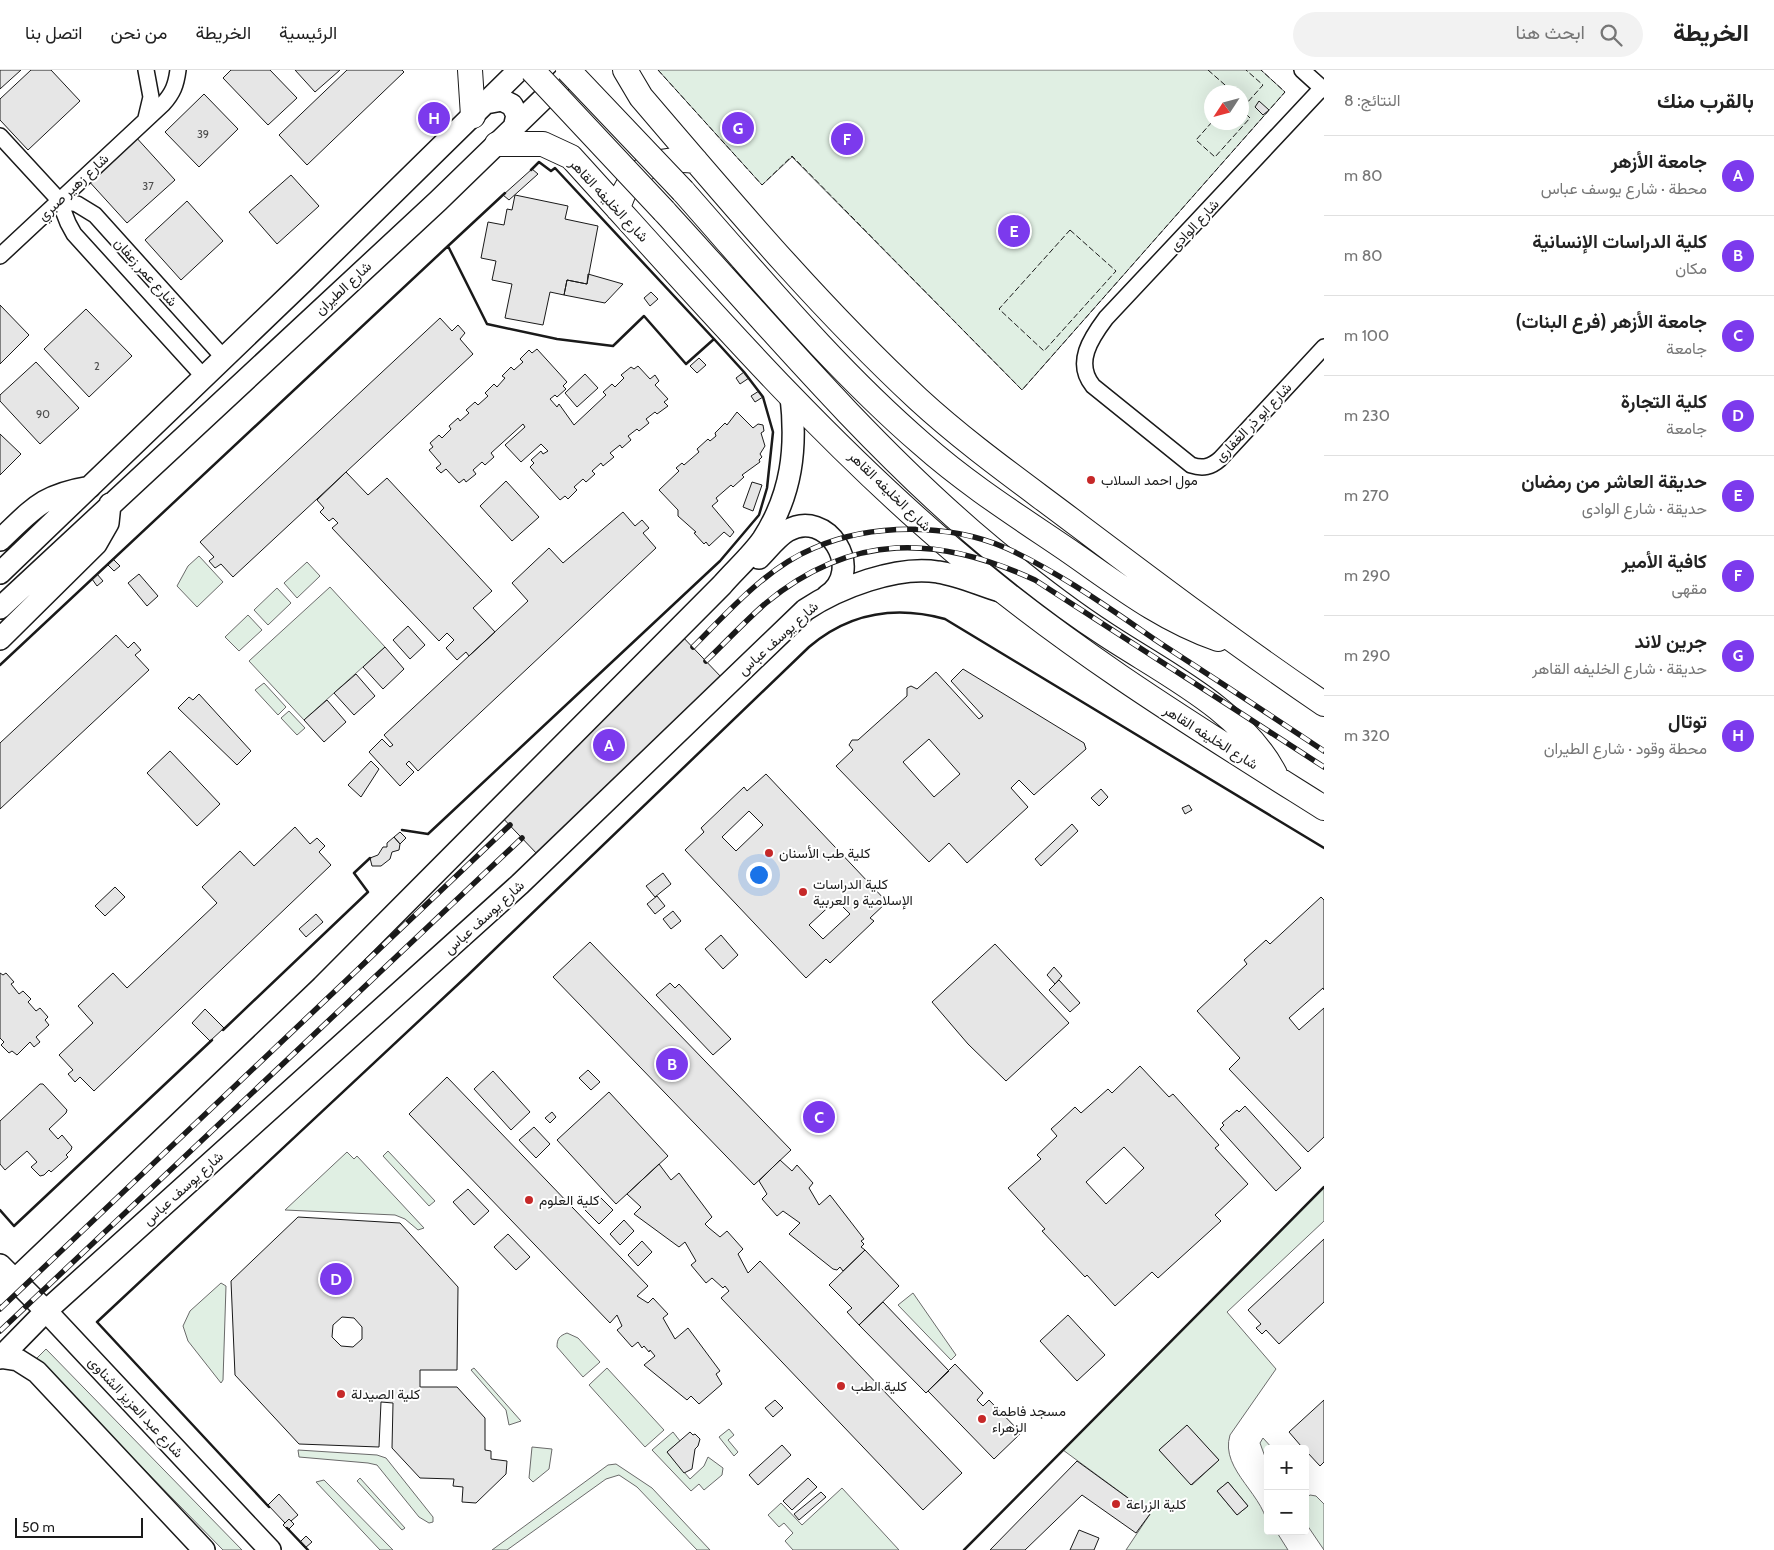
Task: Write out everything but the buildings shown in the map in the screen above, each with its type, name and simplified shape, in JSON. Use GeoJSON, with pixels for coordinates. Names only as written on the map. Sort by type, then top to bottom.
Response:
{"type":"FeatureCollection","features":[{"type":"Feature","properties":{"kind":"main road"},"geometry":{"type":"LineString","coordinates":[[470,70],[479,110]]}},
{"type":"Feature","properties":{"kind":"main road"},"geometry":{"type":"LineString","coordinates":[[0,573],[90,488],[519,70]]}},
{"type":"Feature","properties":{"kind":"main road"},"geometry":{"type":"LineString","coordinates":[[532,70],[841,405],[931,495],[974,533],[1060,602],[1230,718],[1257,745],[1278,779]]}},
{"type":"Feature","properties":{"kind":"main road"},"geometry":{"type":"LineString","coordinates":[[568,70],[682,191],[824,349],[876,402],[923,445],[999,503],[1154,610],[1188,628],[1241,647]]}},
{"type":"Feature","properties":{"kind":"main road","name":"شارع الطيران"},"geometry":{"type":"LineString","coordinates":[[0,608],[506,136],[573,70]]}},
{"type":"Feature","properties":{"kind":"main road"},"geometry":{"type":"LineString","coordinates":[[625,70],[641,97],[840,323],[920,401],[980,451],[1241,647],[1324,704]]}},
{"type":"Feature","properties":{"kind":"main road"},"geometry":{"type":"LineString","coordinates":[[479,110],[502,100],[512,105],[517,115],[506,136]]}},
{"type":"Feature","properties":{"kind":"main road","name":"شارع الخليفه القاهر"},"geometry":{"type":"LineString","coordinates":[[506,136],[562,151],[571,157],[791,396],[910,512],[953,551],[1108,669],[1324,808]]}},
{"type":"Feature","properties":{"kind":"main road"},"geometry":{"type":"LineString","coordinates":[[618,209],[627,186],[646,168],[669,160],[696,161]]}},
{"type":"Feature","properties":{"kind":"main road"},"geometry":{"type":"LineString","coordinates":[[7,1288],[322,987],[722,585],[762,540],[780,506],[791,470],[795,432],[791,396]]}},
{"type":"Feature","properties":{"kind":"main road"},"geometry":{"type":"LineString","coordinates":[[0,540],[43,501],[66,491],[90,488]]}},
{"type":"Feature","properties":{"kind":"main road"},"geometry":{"type":"LineString","coordinates":[[0,639],[96,544],[108,523],[110,504]]}},
{"type":"Feature","properties":{"kind":"main road"},"geometry":{"type":"LineString","coordinates":[[722,585],[744,572],[786,532],[794,528],[810,526],[832,537],[838,544],[844,561],[841,579],[831,594],[823,598]]}},
{"type":"Feature","properties":{"kind":"main road","name":"شارع يوسف عباس"},"geometry":{"type":"LineString","coordinates":[[0,1357],[46,1311],[520,884],[788,626],[823,598],[866,581],[914,572],[938,572],[1006,592]]}},
{"type":"Feature","properties":{"kind":"main road","name":"شارع عبد العزيز الشناوى"},"geometry":{"type":"LineString","coordinates":[[0,1265],[7,1288],[46,1311],[270,1550]]}},
{"type":"Feature","properties":{"kind":"main road"},"geometry":{"type":"LineString","coordinates":[[0,1357],[18,1360],[38,1372],[204,1550]]}},
{"type":"Feature","properties":{"kind":"street"},"geometry":{"type":"LineString","coordinates":[[146,70],[151,97],[146,118]]}},
{"type":"Feature","properties":{"kind":"street","name":"شارع زهير صبري"},"geometry":{"type":"LineString","coordinates":[[0,256],[171,94],[176,83],[178,70]]}},
{"type":"Feature","properties":{"kind":"street"},"geometry":{"type":"LineString","coordinates":[[1302,70],[1323,89]]}},
{"type":"Feature","properties":{"kind":"street","name":"شارع الوادى"},"geometry":{"type":"LineString","coordinates":[[1084,372],[1085,357],[1091,340],[1106,318],[1323,89]]}},
{"type":"Feature","properties":{"kind":"street","name":"شارع عمر زعفان"},"geometry":{"type":"LineString","coordinates":[[0,136],[59,200],[74,234],[203,376]]}},
{"type":"Feature","properties":{"kind":"street","name":"شارع عمر زعفان"},"geometry":{"type":"LineString","coordinates":[[59,200],[77,204],[95,215],[223,357]]}},
{"type":"Feature","properties":{"kind":"street","name":"شارع ابو ذر الغفارى"},"geometry":{"type":"LineString","coordinates":[[1084,372],[1087,379],[1100,392],[1191,464],[1204,468],[1220,459],[1324,347]]}},
{"type":"Feature","properties":{"kind":"green space"},"geometry":{"type":"Polygon","coordinates":[[[658,70],[1261,70],[1285,92],[1022,390],[792,157],[762,185],[658,70]]]}},
{"type":"Feature","properties":{"kind":"green space"},"geometry":{"type":"Polygon","coordinates":[[[199,556],[223,582],[197,607],[177,586],[188,566],[199,556]]]}},
{"type":"Feature","properties":{"kind":"green space"},"geometry":{"type":"Polygon","coordinates":[[[307,562],[320,576],[297,598],[284,583],[307,562]]]}},
{"type":"Feature","properties":{"kind":"green space"},"geometry":{"type":"Polygon","coordinates":[[[330,587],[385,647],[304,720],[249,661],[330,587]]]}},
{"type":"Feature","properties":{"kind":"green space"},"geometry":{"type":"Polygon","coordinates":[[[277,588],[291,603],[268,625],[254,610],[277,588]]]}},
{"type":"Feature","properties":{"kind":"green space"},"geometry":{"type":"Polygon","coordinates":[[[248,615],[262,630],[239,651],[225,637],[248,615]]]}},
{"type":"Feature","properties":{"kind":"green space"},"geometry":{"type":"Polygon","coordinates":[[[264,683],[286,707],[278,715],[255,690],[264,683]]]}},
{"type":"Feature","properties":{"kind":"green space"},"geometry":{"type":"Polygon","coordinates":[[[289,711],[305,728],[297,735],[281,718],[289,711]]]}},
{"type":"Feature","properties":{"kind":"green space"},"geometry":{"type":"Polygon","coordinates":[[[388,1151],[435,1201],[429,1206],[383,1156],[388,1151]]]}},
{"type":"Feature","properties":{"kind":"green space"},"geometry":{"type":"Polygon","coordinates":[[[347,1152],[354,1159],[357,1156],[424,1228],[418,1230],[405,1219],[395,1215],[285,1210],[347,1152]]]}},
{"type":"Feature","properties":{"kind":"green space"},"geometry":{"type":"Polygon","coordinates":[[[1324,1187],[1324,1221],[1227,1312],[1276,1369],[1230,1435],[1228,1448],[1237,1472],[1264,1513],[1264,1535],[1279,1535],[1288,1550],[1126,1550],[1150,1514],[1063,1450],[1324,1187]],[[1187,1426],[1159,1450],[1192,1485],[1219,1460],[1187,1426]],[[1228,1482],[1217,1491],[1237,1515],[1248,1506],[1228,1482]]]}},
{"type":"Feature","properties":{"kind":"green space"},"geometry":{"type":"Polygon","coordinates":[[[221,1283],[226,1286],[223,1380],[221,1383],[188,1341],[183,1326],[190,1311],[221,1283]]]}},
{"type":"Feature","properties":{"kind":"green space"},"geometry":{"type":"Polygon","coordinates":[[[913,1293],[956,1355],[951,1360],[898,1305],[913,1293]]]}},
{"type":"Feature","properties":{"kind":"green space"},"geometry":{"type":"Polygon","coordinates":[[[567,1333],[578,1338],[600,1362],[583,1377],[557,1347],[559,1338],[567,1333]]]}},
{"type":"Feature","properties":{"kind":"green space"},"geometry":{"type":"Polygon","coordinates":[[[46,1349],[242,1550],[223,1550],[36,1359],[46,1349]]]}},
{"type":"Feature","properties":{"kind":"green space"},"geometry":{"type":"Polygon","coordinates":[[[474,1368],[521,1421],[509,1425],[506,1410],[471,1370],[474,1368]]]}},
{"type":"Feature","properties":{"kind":"green space"},"geometry":{"type":"Polygon","coordinates":[[[607,1368],[664,1430],[645,1447],[589,1385],[607,1368]]]}},
{"type":"Feature","properties":{"kind":"green space"},"geometry":{"type":"Polygon","coordinates":[[[729,1429],[734,1435],[728,1440],[738,1452],[734,1456],[719,1437],[729,1429]]]}},
{"type":"Feature","properties":{"kind":"green space"},"geometry":{"type":"Polygon","coordinates":[[[673,1432],[680,1441],[667,1452],[690,1479],[704,1466],[708,1457],[723,1468],[722,1475],[704,1490],[699,1484],[691,1491],[652,1450],[673,1432]]]}},
{"type":"Feature","properties":{"kind":"green space"},"geometry":{"type":"Polygon","coordinates":[[[1263,1438],[1269,1445],[1264,1445],[1264,1454],[1260,1443],[1263,1438]]]}},
{"type":"Feature","properties":{"kind":"green space"},"geometry":{"type":"Polygon","coordinates":[[[532,1447],[552,1449],[549,1469],[533,1482],[529,1478],[532,1447]]]}},
{"type":"Feature","properties":{"kind":"green space"},"geometry":{"type":"Polygon","coordinates":[[[298,1450],[377,1455],[386,1458],[433,1517],[433,1522],[429,1523],[419,1517],[377,1465],[299,1457],[298,1450]]]}},
{"type":"Feature","properties":{"kind":"green space"},"geometry":{"type":"Polygon","coordinates":[[[616,1464],[652,1488],[710,1550],[697,1550],[637,1487],[619,1475],[606,1479],[507,1550],[492,1550],[608,1465],[616,1464]]]}},
{"type":"Feature","properties":{"kind":"green space"},"geometry":{"type":"Polygon","coordinates":[[[360,1478],[405,1528],[402,1530],[357,1481],[360,1478]]]}},
{"type":"Feature","properties":{"kind":"green space"},"geometry":{"type":"Polygon","coordinates":[[[324,1480],[393,1550],[380,1550],[316,1482],[324,1480]]]}},
{"type":"Feature","properties":{"kind":"green space"},"geometry":{"type":"Polygon","coordinates":[[[842,1488],[899,1550],[793,1550],[785,1541],[793,1533],[784,1523],[779,1527],[768,1515],[781,1503],[802,1525],[842,1488]]]}},
{"type":"Feature","properties":{"kind":"green space"},"geometry":{"type":"Polygon","coordinates":[[[1309,1496],[1316,1496],[1324,1504],[1324,1550],[1309,1528],[1309,1496]]]}},
{"type":"Feature","properties":{"kind":"railway"},"geometry":{"type":"LineString","coordinates":[[693,647],[734,605],[764,579],[796,557],[814,548],[836,540],[885,530],[935,530],[960,534],[1006,548],[1047,569],[1324,751]]}},
{"type":"Feature","properties":{"kind":"railway"},"geometry":{"type":"LineString","coordinates":[[706,661],[766,603],[798,580],[831,563],[863,553],[896,548],[930,549],[964,555],[999,565],[1035,580],[1324,767]]}},
{"type":"Feature","properties":{"kind":"railway"},"geometry":{"type":"LineString","coordinates":[[0,1309],[510,825]]}},
{"type":"Feature","properties":{"kind":"railway"},"geometry":{"type":"LineString","coordinates":[[0,1331],[522,838]]}},
{"type":"Feature","properties":{"kind":"fence"},"geometry":{"type":"LineString","coordinates":[[658,70],[762,185],[792,156],[1022,390],[1285,92],[1261,70]]}},
{"type":"Feature","properties":{"kind":"fence"},"geometry":{"type":"LineString","coordinates":[[1208,70],[1225,85]]}},
{"type":"Feature","properties":{"kind":"fence"},"geometry":{"type":"LineString","coordinates":[[1246,70],[1263,85],[1249,101]]}},
{"type":"Feature","properties":{"kind":"fence"},"geometry":{"type":"LineString","coordinates":[[1205,130],[1196,140],[1215,157],[1239,130]]}},
{"type":"Feature","properties":{"kind":"fence"},"geometry":{"type":"LineString","coordinates":[[1070,230],[1116,271],[1044,351],[999,309],[1070,230]]}},
{"type":"Feature","properties":{"kind":"wall"},"geometry":{"type":"LineString","coordinates":[[531,170],[539,162],[551,171],[555,168],[714,339]]}},
{"type":"Feature","properties":{"kind":"wall"},"geometry":{"type":"LineString","coordinates":[[448,246],[505,193]]}},
{"type":"Feature","properties":{"kind":"wall"},"geometry":{"type":"LineString","coordinates":[[0,665],[448,246],[487,324],[557,339],[613,346],[644,316],[686,364],[714,339],[744,372],[763,397],[773,432],[767,488],[759,515],[720,561],[428,834],[402,830]]}},
{"type":"Feature","properties":{"kind":"wall"},"geometry":{"type":"LineString","coordinates":[[269,1507],[97,1322],[468,975],[809,647],[824,635],[840,626],[873,615],[908,613],[945,619],[1324,848]]}},
{"type":"Feature","properties":{"kind":"wall"},"geometry":{"type":"LineString","coordinates":[[223,1030],[368,892],[354,873],[370,858]]}},
{"type":"Feature","properties":{"kind":"wall"},"geometry":{"type":"LineString","coordinates":[[0,1210],[14,1226],[212,1040]]}},
{"type":"Feature","properties":{"kind":"wall"},"geometry":{"type":"LineString","coordinates":[[964,1550],[1324,1187]]}},
{"type":"Feature","properties":{"kind":"wall"},"geometry":{"type":"LineString","coordinates":[[287,1528],[308,1550]]}},
{"type":"Feature","properties":{"kind":"place","name":"توتال"},"geometry":{"type":"Point","coordinates":[434,118]}},
{"type":"Feature","properties":{"kind":"place","name":"جرين لاند"},"geometry":{"type":"Point","coordinates":[738,128]}},
{"type":"Feature","properties":{"kind":"place","name":"كافية الأمير"},"geometry":{"type":"Point","coordinates":[847,139]}},
{"type":"Feature","properties":{"kind":"place","name":"حديقة العاشر من رمضان"},"geometry":{"type":"Point","coordinates":[1014,231]}},
{"type":"Feature","properties":{"kind":"place","name":"مول احمد السلاب"},"geometry":{"type":"Point","coordinates":[1091,480]}},
{"type":"Feature","properties":{"kind":"place","name":"جامعة الأزهر"},"geometry":{"type":"Point","coordinates":[609,745]}},
{"type":"Feature","properties":{"kind":"place","name":"كلية طب الأسنان"},"geometry":{"type":"Point","coordinates":[769,853]}},
{"type":"Feature","properties":{"kind":"place","name":"كلية الدراسات الإسلامية و العربية"},"geometry":{"type":"Point","coordinates":[803,892]}},
{"type":"Feature","properties":{"kind":"place","name":"كلية الدراسات الإنسانية"},"geometry":{"type":"Point","coordinates":[672,1064]}},
{"type":"Feature","properties":{"kind":"place","name":"جامعة الأزهر (فرع البنات)"},"geometry":{"type":"Point","coordinates":[819,1117]}},
{"type":"Feature","properties":{"kind":"place","name":"كلية العلوم"},"geometry":{"type":"Point","coordinates":[529,1200]}},
{"type":"Feature","properties":{"kind":"place","name":"كلية التجارة"},"geometry":{"type":"Point","coordinates":[336,1279]}},
{"type":"Feature","properties":{"kind":"place","name":"كلية الطب"},"geometry":{"type":"Point","coordinates":[841,1386]}},
{"type":"Feature","properties":{"kind":"place","name":"كلية الصيدلة"},"geometry":{"type":"Point","coordinates":[341,1394]}},
{"type":"Feature","properties":{"kind":"place","name":"مسجد فاطمة الزهراء"},"geometry":{"type":"Point","coordinates":[982,1419]}},
{"type":"Feature","properties":{"kind":"place","name":"كلية الزراعة"},"geometry":{"type":"Point","coordinates":[1116,1504]}}]}
